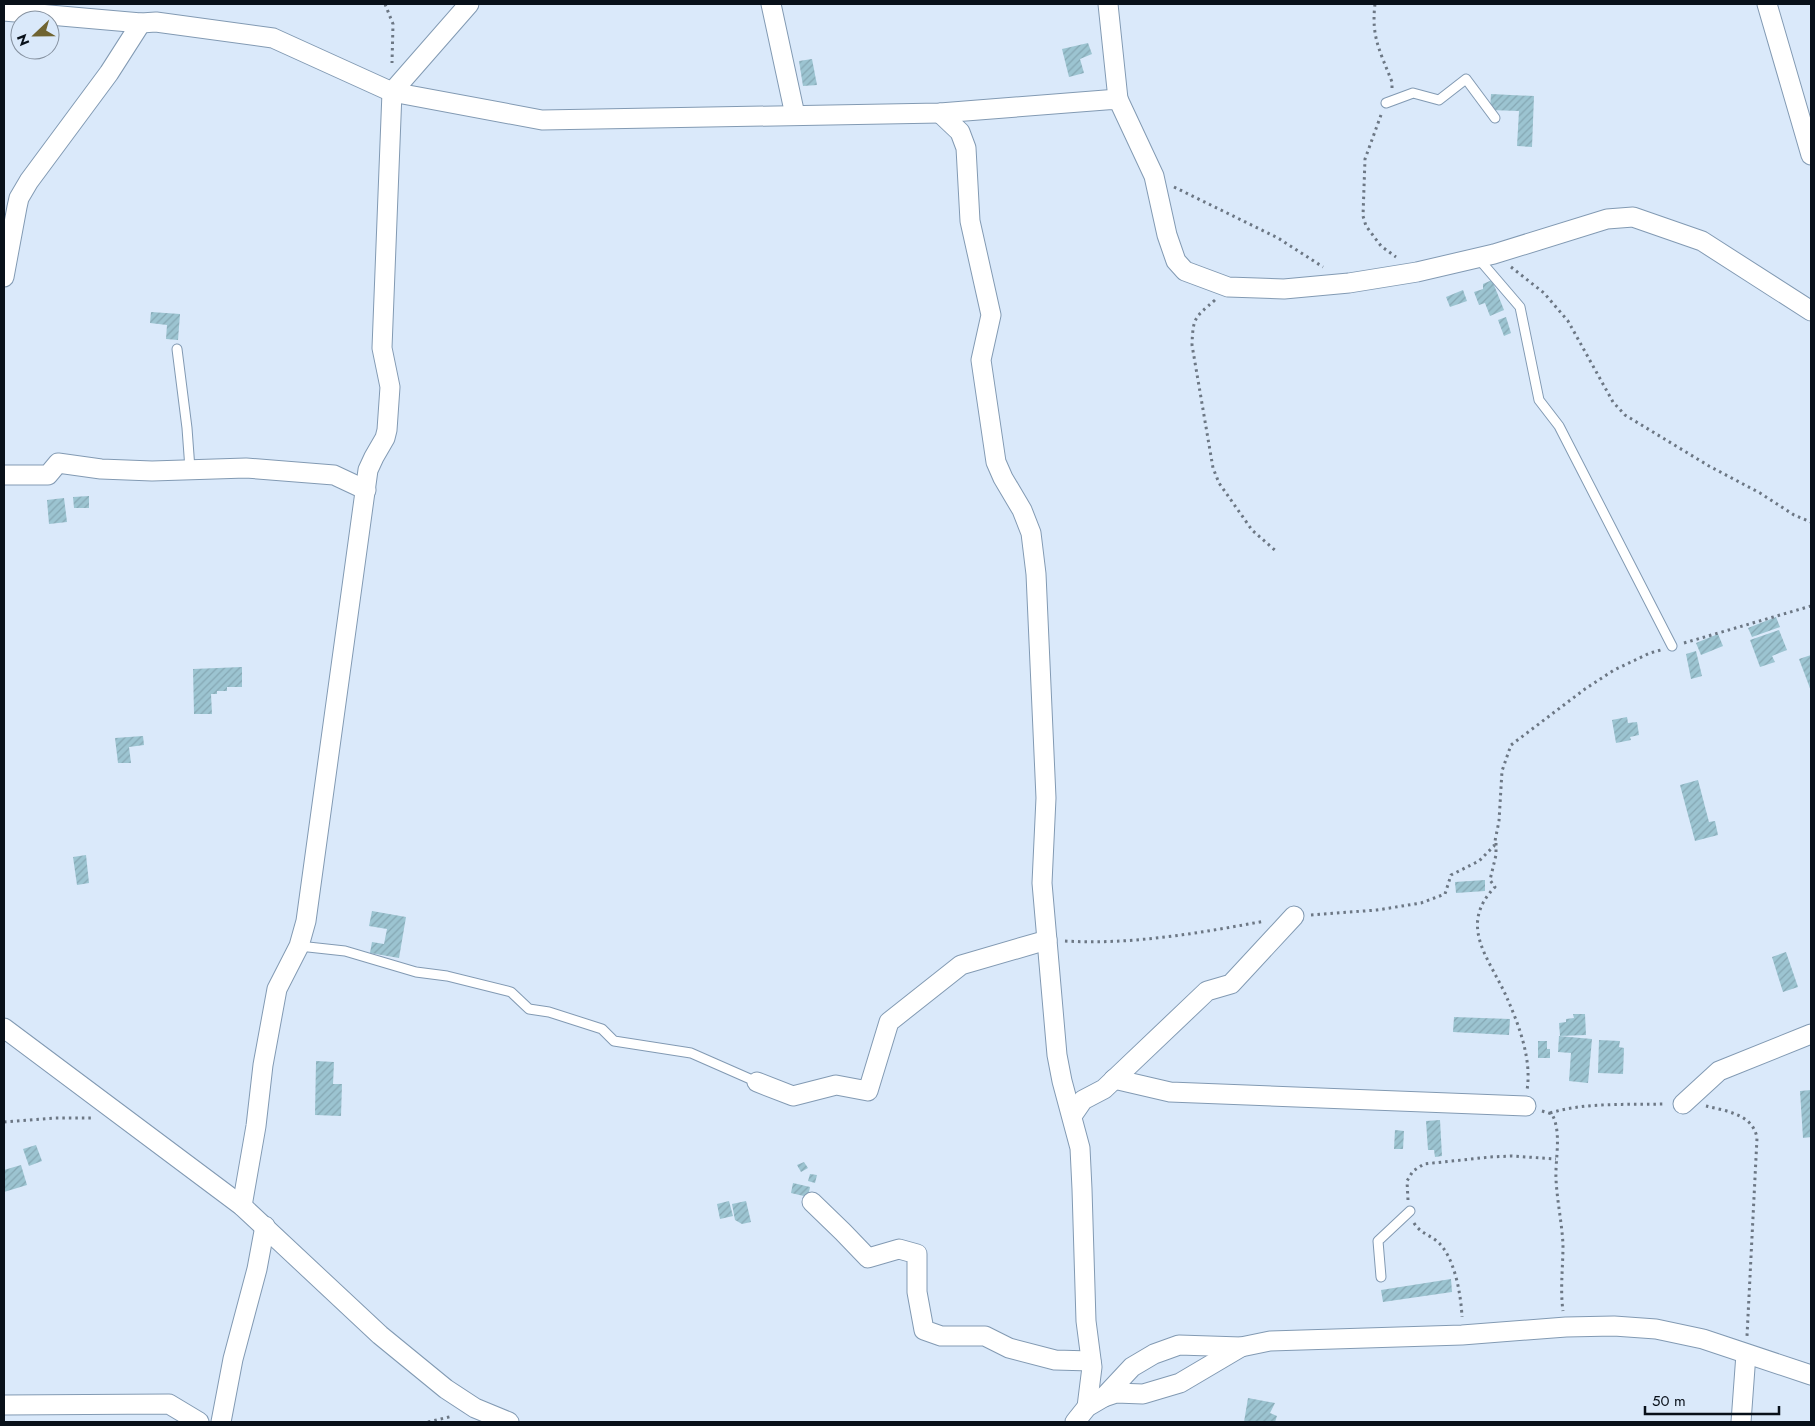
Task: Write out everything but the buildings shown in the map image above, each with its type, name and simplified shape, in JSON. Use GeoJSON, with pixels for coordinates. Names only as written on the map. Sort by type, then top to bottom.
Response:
{"type":"FeatureCollection","features":[{"type":"Feature","properties":{"kind":"street"},"geometry":{"type":"LineString","coordinates":[[242,1206],[256,1126],[263,1065],[277,989],[298,946],[306,921],[370,464],[386,438],[390,397],[389,381],[382,348],[392,92],[469,4]]}},
{"type":"Feature","properties":{"kind":"street"},"geometry":{"type":"LineString","coordinates":[[771,4],[795,115]]}},
{"type":"Feature","properties":{"kind":"street"},"geometry":{"type":"LineString","coordinates":[[1108,4],[1118,99],[1154,176],[1166,235],[1176,261],[1185,271],[1228,287],[1284,289],[1349,283],[1417,272],[1486,256],[1607,219],[1633,218],[1702,241],[1811,311]]}},
{"type":"Feature","properties":{"kind":"street"},"geometry":{"type":"LineString","coordinates":[[1767,4],[1811,155]]}},
{"type":"Feature","properties":{"kind":"street"},"geometry":{"type":"LineString","coordinates":[[4,11],[141,23],[156,22],[273,38],[392,92],[542,120],[940,113],[1118,99]]}},
{"type":"Feature","properties":{"kind":"street"},"geometry":{"type":"LineString","coordinates":[[4,277],[19,198],[29,181],[110,73],[141,23]]}},
{"type":"Feature","properties":{"kind":"street"},"geometry":{"type":"LineString","coordinates":[[940,113],[960,132],[966,148],[970,221],[990,315],[981,360],[996,462],[1022,510],[1031,533],[1035,565],[1046,798],[1042,883],[1057,1055],[1062,1082],[1080,1148],[1086,1321],[1092,1367],[1087,1407]]}},
{"type":"Feature","properties":{"kind":"street"},"geometry":{"type":"LineString","coordinates":[[4,475],[48,475],[58,463],[101,469],[152,471],[246,468],[334,475],[366,490]]}},
{"type":"Feature","properties":{"kind":"street"},"geometry":{"type":"LineString","coordinates":[[1072,1116],[1083,1100],[1104,1089],[1207,991],[1231,984],[1294,916]]}},
{"type":"Feature","properties":{"kind":"street"},"geometry":{"type":"LineString","coordinates":[[757,1082],[792,1096],[836,1085],[868,1091],[889,1022],[961,965],[1047,940]]}},
{"type":"Feature","properties":{"kind":"street"},"geometry":{"type":"LineString","coordinates":[[4,1028],[242,1206],[380,1336],[446,1389],[475,1408],[509,1422]]}},
{"type":"Feature","properties":{"kind":"street"},"geometry":{"type":"LineString","coordinates":[[1683,1104],[1719,1071],[1811,1034]]}},
{"type":"Feature","properties":{"kind":"street"},"geometry":{"type":"LineString","coordinates":[[1114,1079],[1170,1092],[1526,1106]]}},
{"type":"Feature","properties":{"kind":"street"},"geometry":{"type":"LineString","coordinates":[[812,1202],[868,1258],[899,1249],[916,1254],[917,1292],[924,1330],[941,1336],[985,1336],[1009,1348],[1055,1360],[1091,1361]]}},
{"type":"Feature","properties":{"kind":"street"},"geometry":{"type":"LineString","coordinates":[[221,1422],[233,1359],[257,1269],[265,1226]]}},
{"type":"Feature","properties":{"kind":"street"},"geometry":{"type":"LineString","coordinates":[[1075,1422],[1087,1407],[1104,1397],[1116,1393],[1143,1394],[1180,1383],[1241,1348],[1270,1341],[1462,1335],[1566,1326],[1614,1326],[1656,1329],[1703,1339],[1811,1375]]}},
{"type":"Feature","properties":{"kind":"street"},"geometry":{"type":"LineString","coordinates":[[1104,1397],[1132,1367],[1154,1354],[1179,1345],[1241,1348]]}},
{"type":"Feature","properties":{"kind":"street"},"geometry":{"type":"LineString","coordinates":[[1741,1422],[1746,1354]]}},
{"type":"Feature","properties":{"kind":"street"},"geometry":{"type":"LineString","coordinates":[[4,1405],[169,1404],[199,1422]]}},
{"type":"Feature","properties":{"kind":"lane"},"geometry":{"type":"LineString","coordinates":[[1386,103],[1413,93],[1439,100],[1466,79],[1495,118]]}},
{"type":"Feature","properties":{"kind":"lane"},"geometry":{"type":"LineString","coordinates":[[1486,256],[1520,307],[1539,400],[1559,426],[1672,646]]}},
{"type":"Feature","properties":{"kind":"lane"},"geometry":{"type":"LineString","coordinates":[[177,348],[190,469]]}},
{"type":"Feature","properties":{"kind":"lane"},"geometry":{"type":"LineString","coordinates":[[298,946],[346,951],[416,972],[462,979],[511,992],[529,1009],[549,1012],[602,1029],[614,1041],[691,1053],[757,1082]]}},
{"type":"Feature","properties":{"kind":"lane"},"geometry":{"type":"LineString","coordinates":[[1380,1277],[1378,1241],[1410,1211]]}},
{"type":"Feature","properties":{"kind":"path"},"geometry":{"type":"LineString","coordinates":[[384,4],[393,24],[392,92]]}},
{"type":"Feature","properties":{"kind":"path"},"geometry":{"type":"LineString","coordinates":[[1374,4],[1372,22],[1374,37],[1392,82],[1392,89],[1365,159],[1363,216],[1366,226],[1381,246],[1417,272]]}},
{"type":"Feature","properties":{"kind":"path"},"geometry":{"type":"LineString","coordinates":[[1154,176],[1278,238],[1323,267]]}},
{"type":"Feature","properties":{"kind":"path"},"geometry":{"type":"LineString","coordinates":[[1486,256],[1544,293],[1568,321],[1613,402],[1625,415],[1709,466],[1760,493],[1794,515],[1811,522]]}},
{"type":"Feature","properties":{"kind":"path"},"geometry":{"type":"LineString","coordinates":[[1228,287],[1196,318],[1192,325],[1192,344],[1211,462],[1219,483],[1252,530],[1277,552]]}},
{"type":"Feature","properties":{"kind":"path"},"geometry":{"type":"LineString","coordinates":[[1294,916],[1376,910],[1421,904],[1444,894],[1451,875],[1480,861],[1494,846],[1502,771],[1511,745],[1585,689],[1614,670],[1650,653],[1811,606]]}},
{"type":"Feature","properties":{"kind":"path"},"geometry":{"type":"LineString","coordinates":[[1496,834],[1496,855],[1490,880],[1494,887],[1485,897],[1480,908],[1477,923],[1478,938],[1506,996],[1523,1045],[1529,1077],[1526,1106],[1528,1109],[1550,1113],[1563,1109],[1596,1106],[1703,1105],[1733,1113],[1752,1124],[1756,1129],[1746,1354]]}},
{"type":"Feature","properties":{"kind":"path"},"geometry":{"type":"LineString","coordinates":[[1047,940],[1093,943],[1155,938],[1266,921]]}},
{"type":"Feature","properties":{"kind":"path"},"geometry":{"type":"LineString","coordinates":[[4,1122],[55,1118],[94,1118],[114,1110]]}},
{"type":"Feature","properties":{"kind":"path"},"geometry":{"type":"LineString","coordinates":[[1550,1113],[1554,1119],[1557,1137],[1556,1181],[1561,1215],[1563,1247],[1561,1282],[1566,1326]]}},
{"type":"Feature","properties":{"kind":"path"},"geometry":{"type":"LineString","coordinates":[[1462,1335],[1460,1291],[1447,1254],[1438,1242],[1414,1225],[1407,1196],[1407,1181],[1413,1171],[1424,1164],[1512,1156],[1556,1159]]}}]}
